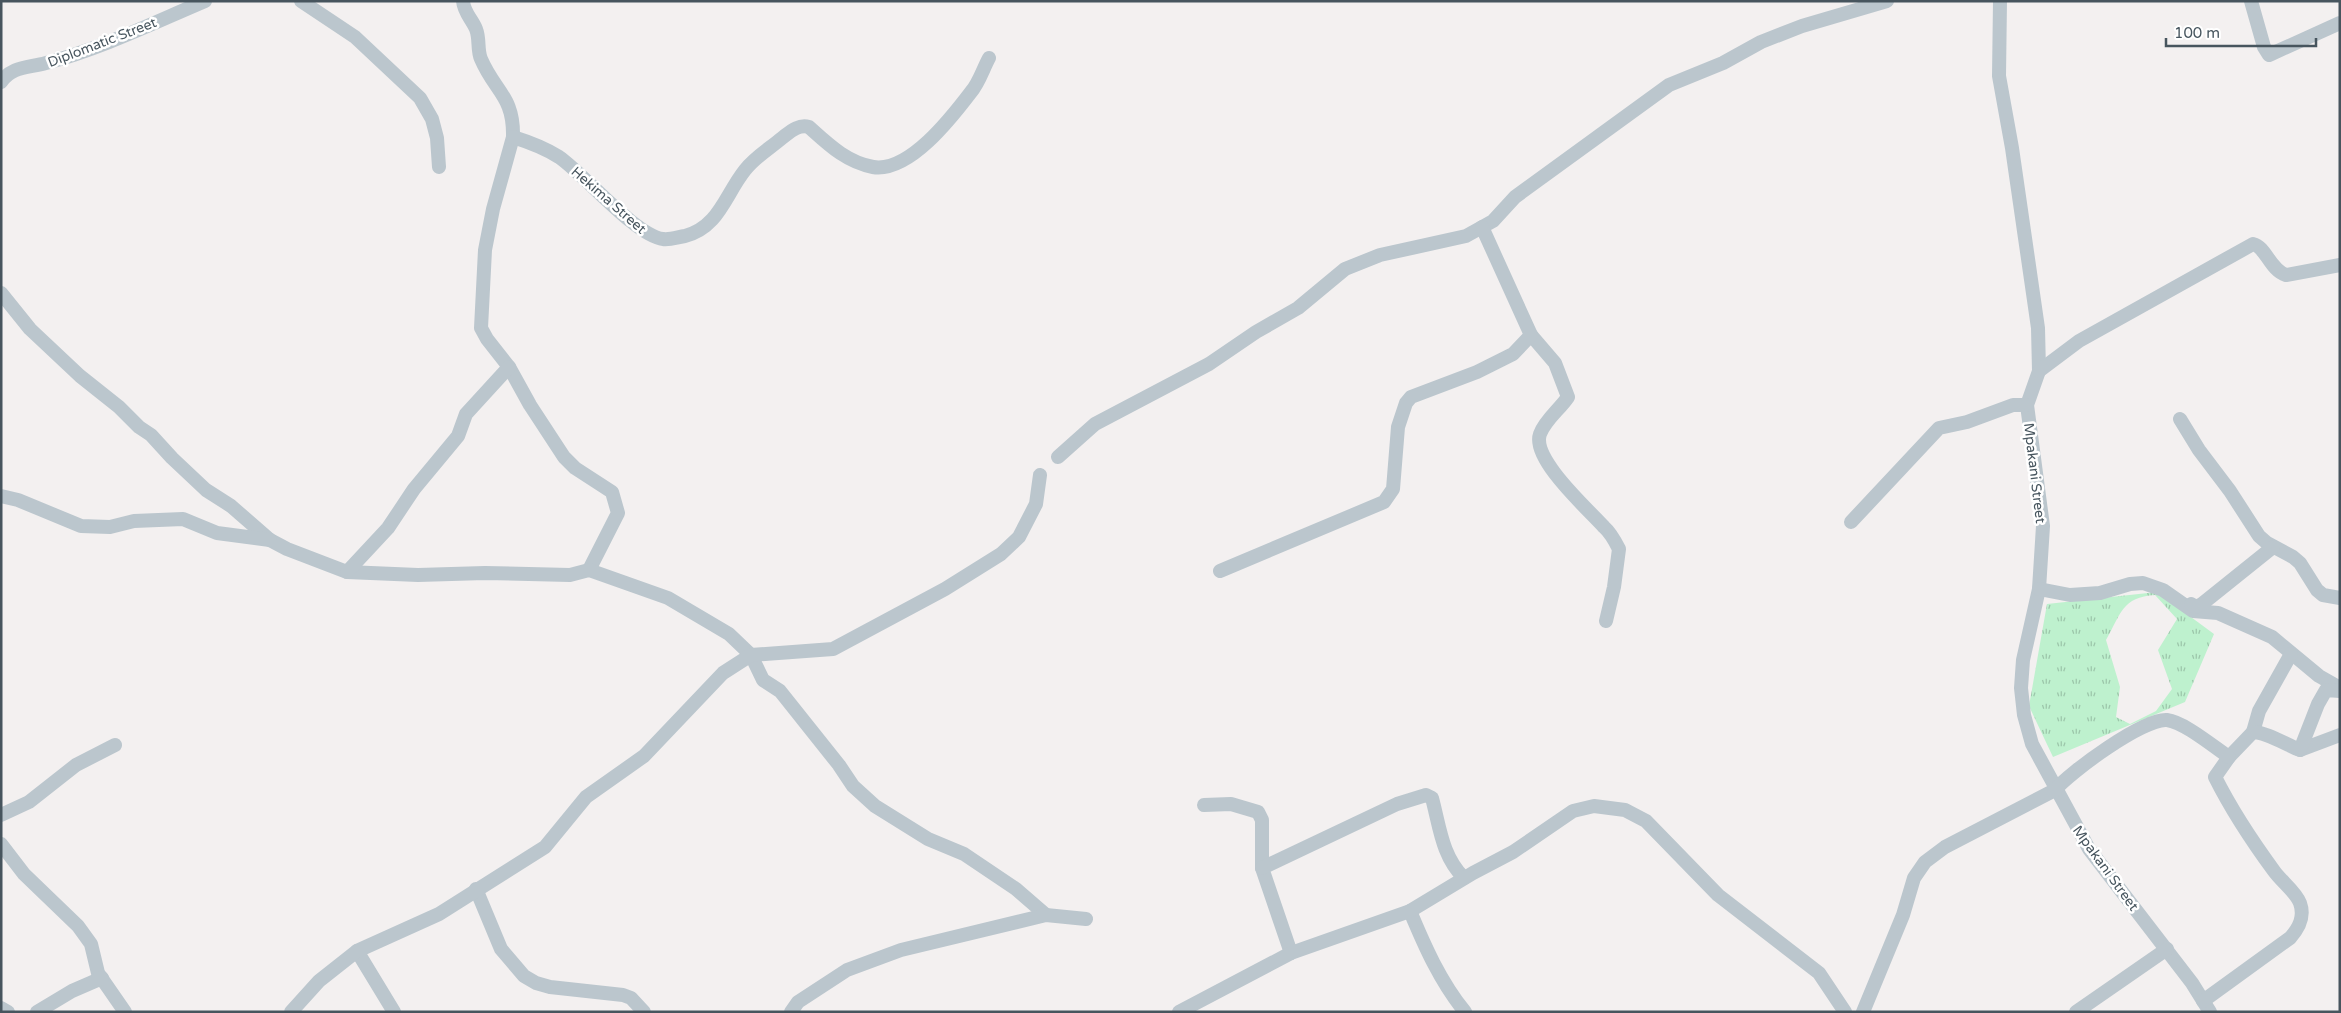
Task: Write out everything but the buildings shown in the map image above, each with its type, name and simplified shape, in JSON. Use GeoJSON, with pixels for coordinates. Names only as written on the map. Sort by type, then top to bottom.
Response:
{"type":"FeatureCollection","features":[{"type":"Feature","properties":{"kind":"street","name":"Diplomatic Street"},"geometry":{"type":"LineString","coordinates":[[1,82],[13,70],[45,64],[78,53],[205,1]]}},
{"type":"Feature","properties":{"kind":"street"},"geometry":{"type":"LineString","coordinates":[[301,1],[355,37],[420,98],[432,119],[437,138],[439,167]]}},
{"type":"Feature","properties":{"kind":"street"},"geometry":{"type":"LineString","coordinates":[[463,1],[464,10],[479,35],[480,57],[506,99],[512,114],[513,137],[493,209],[485,250],[480,328],[486,339],[509,367],[530,405],[564,457],[575,468],[612,492],[618,513],[589,570]]}},
{"type":"Feature","properties":{"kind":"street"},"geometry":{"type":"LineString","coordinates":[[1058,457],[1095,424],[1209,364],[1256,332],[1298,308],[1345,269],[1380,255],[1466,236],[1493,221],[1515,197],[1549,170],[1669,85],[1723,63],[1761,42],[1802,26],[1887,1]]}},
{"type":"Feature","properties":{"kind":"street","name":"Mpakani Street"},"geometry":{"type":"LineString","coordinates":[[2000,1],[1999,76],[2014,157],[2036,319],[2038,371],[2027,405],[2043,526],[2039,589],[2026,644],[2021,688],[2024,715],[2032,744],[2055,790],[2089,849],[2207,1006]]}},
{"type":"Feature","properties":{"kind":"street"},"geometry":{"type":"LineString","coordinates":[[2250,1],[2264,47],[2269,55],[2340,23]]}},
{"type":"Feature","properties":{"kind":"street","name":"Hekima Street"},"geometry":{"type":"LineString","coordinates":[[513,137],[531,142],[557,156],[621,212],[652,236],[663,239],[678,238],[702,229],[715,219],[736,181],[754,159],[797,127],[809,127],[829,145],[852,160],[875,167],[898,163],[925,144],[947,122],[973,90],[989,58]]}},
{"type":"Feature","properties":{"kind":"street"},"geometry":{"type":"LineString","coordinates":[[1482,227],[1531,335],[1555,363],[1568,397],[1539,435],[1539,445],[1558,477],[1583,506],[1604,526],[1619,549],[1614,587],[1606,621]]}},
{"type":"Feature","properties":{"kind":"street"},"geometry":{"type":"LineString","coordinates":[[2038,371],[2079,341],[2253,244],[2260,248],[2278,273],[2286,275],[2340,265]]}},
{"type":"Feature","properties":{"kind":"street"},"geometry":{"type":"LineString","coordinates":[[1,293],[30,328],[80,376],[119,407],[139,427],[151,435],[206,490],[231,506],[270,540]]}},
{"type":"Feature","properties":{"kind":"street"},"geometry":{"type":"LineString","coordinates":[[1220,571],[1384,502],[1393,489],[1398,427],[1406,403],[1411,397],[1476,372],[1513,354],[1531,335]]}},
{"type":"Feature","properties":{"kind":"street"},"geometry":{"type":"LineString","coordinates":[[347,572],[388,528],[414,489],[458,436],[466,414],[509,367]]}},
{"type":"Feature","properties":{"kind":"street"},"geometry":{"type":"LineString","coordinates":[[1851,522],[1939,428],[1967,422],[2012,406],[2027,405]]}},
{"type":"Feature","properties":{"kind":"street"},"geometry":{"type":"LineString","coordinates":[[2180,419],[2198,450],[2230,491],[2250,525],[2259,536],[2300,563],[2317,590],[2323,595],[2340,598]]}},
{"type":"Feature","properties":{"kind":"street"},"geometry":{"type":"LineString","coordinates":[[291,1012],[319,981],[357,951],[439,914],[545,847],[586,797],[644,756],[722,673],[751,655],[833,649],[969,574],[1001,554],[1019,537],[1036,504],[1040,475]]}},
{"type":"Feature","properties":{"kind":"street"},"geometry":{"type":"LineString","coordinates":[[1,496],[18,500],[81,526],[110,527],[134,521],[183,519],[217,533],[270,540],[319,562],[347,572],[418,575],[485,573],[570,575],[589,570],[668,598],[729,634],[751,655],[763,680],[780,691],[839,765],[853,786],[875,806],[928,840],[964,854],[1016,889],[1046,915]]}},
{"type":"Feature","properties":{"kind":"street"},"geometry":{"type":"LineString","coordinates":[[2139,579],[2164,585],[2196,608],[2273,547]]}},
{"type":"Feature","properties":{"kind":"street"},"geometry":{"type":"LineString","coordinates":[[2039,589],[2070,595],[2100,593],[2130,584],[2143,583],[2163,590],[2193,610],[2218,613],[2272,637],[2319,676],[2340,690]]}},
{"type":"Feature","properties":{"kind":"street"},"geometry":{"type":"LineString","coordinates":[[2207,1006],[2290,938],[2299,927],[2302,914],[2300,902],[2259,849],[2215,776],[2229,757],[2253,732],[2260,710],[2291,654]]}},
{"type":"Feature","properties":{"kind":"street"},"geometry":{"type":"LineString","coordinates":[[2300,750],[2318,704],[2326,690],[2340,690]]}},
{"type":"Feature","properties":{"kind":"street"},"geometry":{"type":"LineString","coordinates":[[1862,1012],[1904,915],[1914,878],[1925,862],[1945,847],[2055,790],[2064,780],[2090,761],[2148,724],[2159,720],[2169,720],[2180,725],[2229,757]]}},
{"type":"Feature","properties":{"kind":"street"},"geometry":{"type":"LineString","coordinates":[[2253,732],[2262,732],[2277,741],[2300,750],[2340,735]]}},
{"type":"Feature","properties":{"kind":"street"},"geometry":{"type":"LineString","coordinates":[[1,815],[29,802],[76,765],[115,745]]}},
{"type":"Feature","properties":{"kind":"street"},"geometry":{"type":"LineString","coordinates":[[1262,868],[1397,804],[1426,795],[1432,798],[1446,851],[1453,866],[1464,878]]}},
{"type":"Feature","properties":{"kind":"street"},"geometry":{"type":"LineString","coordinates":[[1204,805],[1231,804],[1258,812],[1262,820],[1262,868],[1291,953]]}},
{"type":"Feature","properties":{"kind":"street"},"geometry":{"type":"LineString","coordinates":[[1179,1012],[1291,953],[1410,911],[1464,878],[1513,852],[1573,812],[1594,806],[1625,810],[1646,821],[1718,895],[1819,973],[1845,1012]]}},
{"type":"Feature","properties":{"kind":"street"},"geometry":{"type":"LineString","coordinates":[[1,844],[24,874],[78,926],[91,944],[98,972],[125,1012]]}},
{"type":"Feature","properties":{"kind":"street"},"geometry":{"type":"LineString","coordinates":[[476,889],[501,949],[524,976],[536,983],[550,987],[623,995],[631,998],[644,1012]]}},
{"type":"Feature","properties":{"kind":"street"},"geometry":{"type":"LineString","coordinates":[[1410,911],[1431,960],[1449,992],[1465,1012]]}},
{"type":"Feature","properties":{"kind":"street"},"geometry":{"type":"LineString","coordinates":[[791,1012],[798,1002],[847,970],[892,953],[1046,915],[1086,919]]}},
{"type":"Feature","properties":{"kind":"street"},"geometry":{"type":"LineString","coordinates":[[2076,1012],[2166,949]]}},
{"type":"Feature","properties":{"kind":"street"},"geometry":{"type":"LineString","coordinates":[[357,951],[394,1012]]}},
{"type":"Feature","properties":{"kind":"street"},"geometry":{"type":"LineString","coordinates":[[43,1010],[72,991],[102,978]]}},
{"type":"Feature","properties":{"kind":"street"},"geometry":{"type":"LineString","coordinates":[[1,1008],[8,1012]]}},
{"type":"Feature","properties":{"kind":"green space"},"geometry":{"type":"Polygon","coordinates":[[[2157,592],[2214,634],[2185,702],[2053,757],[2029,706],[2047,604],[2157,592]],[[2155,595],[2136,599],[2129,603],[2119,615],[2106,640],[2120,687],[2116,717],[2130,724],[2156,711],[2172,689],[2158,650],[2177,619],[2155,595]]]}}]}
